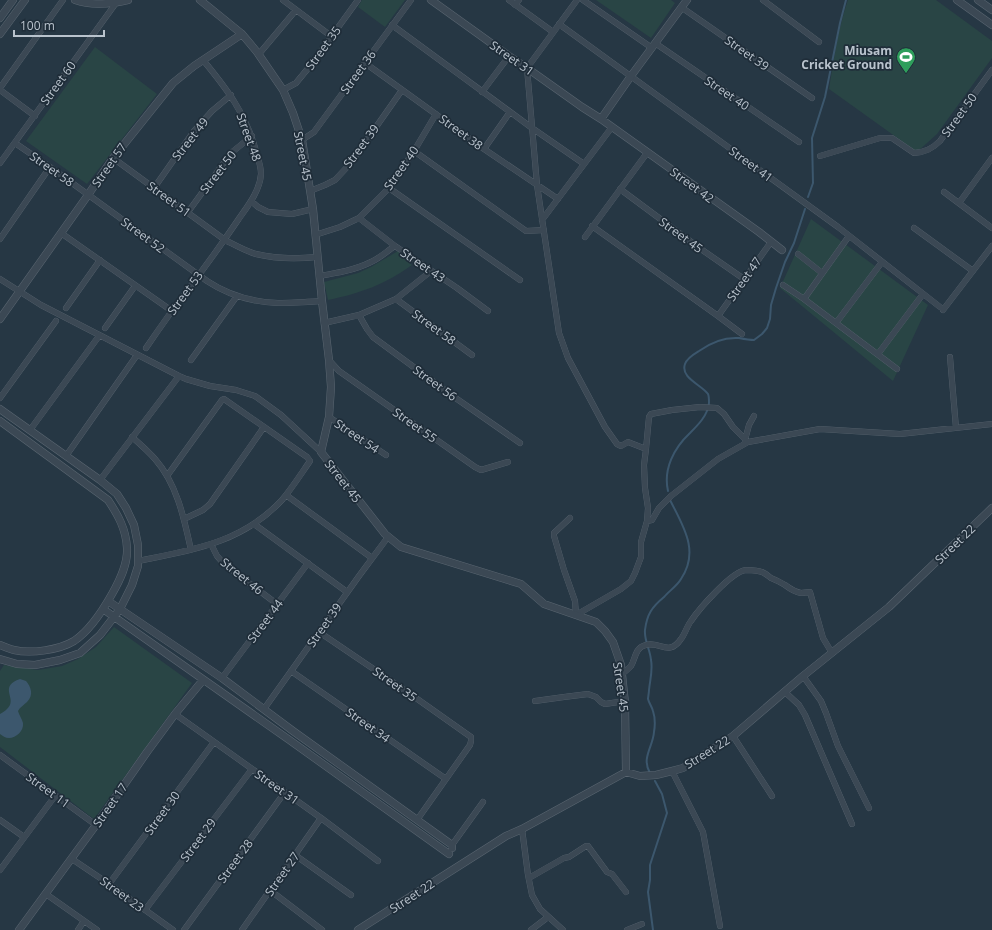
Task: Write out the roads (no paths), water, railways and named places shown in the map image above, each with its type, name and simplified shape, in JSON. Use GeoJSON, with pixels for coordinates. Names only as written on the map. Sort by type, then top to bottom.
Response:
{"type":"FeatureCollection","features":[{"type":"Feature","properties":{"kind":"street"},"geometry":{"type":"LineString","coordinates":[[0,17],[13,0]]}},
{"type":"Feature","properties":{"kind":"street"},"geometry":{"type":"LineString","coordinates":[[0,34],[25,0]]}},
{"type":"Feature","properties":{"kind":"street"},"geometry":{"type":"LineString","coordinates":[[35,116],[0,89],[63,0]]}},
{"type":"Feature","properties":{"kind":"street"},"geometry":{"type":"LineString","coordinates":[[75,0],[95,4],[116,3],[128,0]]}},
{"type":"Feature","properties":{"kind":"street","name":"Street 45"},"geometry":{"type":"LineString","coordinates":[[200,0],[242,34],[259,54],[283,90],[302,140],[313,209],[331,387],[329,417],[321,452],[385,534],[401,547],[521,584],[544,604],[596,622],[605,631],[613,642],[621,665],[625,701],[626,772]]}},
{"type":"Feature","properties":{"kind":"street"},"geometry":{"type":"LineString","coordinates":[[283,0],[331,36]]}},
{"type":"Feature","properties":{"kind":"street","name":"Street 35"},"geometry":{"type":"LineString","coordinates":[[283,90],[296,82],[310,66],[357,0]]}},
{"type":"Feature","properties":{"kind":"street","name":"Street 36"},"geometry":{"type":"LineString","coordinates":[[302,140],[314,132],[411,0]]}},
{"type":"Feature","properties":{"kind":"street","name":"Street 31"},"geometry":{"type":"LineString","coordinates":[[431,0],[601,119]]}},
{"type":"Feature","properties":{"kind":"street"},"geometry":{"type":"LineString","coordinates":[[509,0],[517,3],[553,32]]}},
{"type":"Feature","properties":{"kind":"street"},"geometry":{"type":"LineString","coordinates":[[577,0],[528,68],[537,185],[559,334],[568,358],[617,444],[621,446],[628,442],[646,449]]}},
{"type":"Feature","properties":{"kind":"street","name":"Street 40"},"geometry":{"type":"LineString","coordinates":[[583,0],[799,142]]}},
{"type":"Feature","properties":{"kind":"street"},"geometry":{"type":"LineString","coordinates":[[601,119],[630,76],[687,0]]}},
{"type":"Feature","properties":{"kind":"street"},"geometry":{"type":"LineString","coordinates":[[763,0],[819,42]]}},
{"type":"Feature","properties":{"kind":"street"},"geometry":{"type":"LineString","coordinates":[[957,0],[992,25]]}},
{"type":"Feature","properties":{"kind":"street"},"geometry":{"type":"LineString","coordinates":[[978,0],[992,10]]}},
{"type":"Feature","properties":{"kind":"street","name":"Street 60"},"geometry":{"type":"LineString","coordinates":[[0,163],[116,3]]}},
{"type":"Feature","properties":{"kind":"street","name":"Street 39"},"geometry":{"type":"LineString","coordinates":[[681,8],[812,98]]}},
{"type":"Feature","properties":{"kind":"street"},"geometry":{"type":"LineString","coordinates":[[259,54],[296,10]]}},
{"type":"Feature","properties":{"kind":"street","name":"Street 41"},"geometry":{"type":"LineString","coordinates":[[559,24],[849,236],[942,309],[973,271]]}},
{"type":"Feature","properties":{"kind":"street"},"geometry":{"type":"LineString","coordinates":[[392,25],[482,92],[584,164]]}},
{"type":"Feature","properties":{"kind":"street","name":"Street 57"},"geometry":{"type":"LineString","coordinates":[[0,319],[113,158],[173,83],[194,66],[242,34]]}},
{"type":"Feature","properties":{"kind":"street"},"geometry":{"type":"LineString","coordinates":[[482,92],[509,56]]}},
{"type":"Feature","properties":{"kind":"street","name":"Street 48"},"geometry":{"type":"LineString","coordinates":[[203,60],[217,76],[240,109],[252,136],[260,162],[261,175],[257,190],[225,240]]}},
{"type":"Feature","properties":{"kind":"street","name":"Street 38"},"geometry":{"type":"LineString","coordinates":[[365,63],[484,149],[558,199]]}},
{"type":"Feature","properties":{"kind":"street","name":"Street 50"},"geometry":{"type":"LineString","coordinates":[[820,156],[880,138],[892,138],[914,153],[933,148],[940,142],[992,70]]}},
{"type":"Feature","properties":{"kind":"street","name":"Street 39"},"geometry":{"type":"LineString","coordinates":[[310,191],[335,180],[350,164],[402,90]]}},
{"type":"Feature","properties":{"kind":"street","name":"Street 49"},"geometry":{"type":"LineString","coordinates":[[154,188],[194,131],[212,111],[231,95]]}},
{"type":"Feature","properties":{"kind":"street"},"geometry":{"type":"LineString","coordinates":[[484,149],[510,112]]}},
{"type":"Feature","properties":{"kind":"street","name":"Street 40"},"geometry":{"type":"LineString","coordinates":[[315,235],[340,227],[359,218],[389,188],[414,151],[436,114]]}},
{"type":"Feature","properties":{"kind":"street","name":"Street 42"},"geometry":{"type":"LineString","coordinates":[[601,119],[782,250]]}},
{"type":"Feature","properties":{"kind":"street"},"geometry":{"type":"LineString","coordinates":[[542,220],[612,127]]}},
{"type":"Feature","properties":{"kind":"street","name":"Street 50"},"geometry":{"type":"LineString","coordinates":[[188,212],[231,153],[252,136]]}},
{"type":"Feature","properties":{"kind":"street","name":"Street 58"},"geometry":{"type":"LineString","coordinates":[[15,143],[88,195]]}},
{"type":"Feature","properties":{"kind":"street"},"geometry":{"type":"LineString","coordinates":[[414,151],[526,231],[544,230]]}},
{"type":"Feature","properties":{"kind":"street"},"geometry":{"type":"LineString","coordinates":[[585,237],[647,153]]}},
{"type":"Feature","properties":{"kind":"street","name":"Street 51"},"geometry":{"type":"LineString","coordinates":[[113,158],[225,240]]}},
{"type":"Feature","properties":{"kind":"street"},"geometry":{"type":"LineString","coordinates":[[959,203],[992,158]]}},
{"type":"Feature","properties":{"kind":"street"},"geometry":{"type":"LineString","coordinates":[[0,239],[50,167]]}},
{"type":"Feature","properties":{"kind":"street"},"geometry":{"type":"LineString","coordinates":[[389,188],[520,280]]}},
{"type":"Feature","properties":{"kind":"street","name":"Street 45"},"geometry":{"type":"LineString","coordinates":[[620,189],[744,279]]}},
{"type":"Feature","properties":{"kind":"street"},"geometry":{"type":"LineString","coordinates":[[944,192],[992,228]]}},
{"type":"Feature","properties":{"kind":"street","name":"Street 52"},"geometry":{"type":"LineString","coordinates":[[88,195],[218,288],[237,296],[278,303],[322,301]]}},
{"type":"Feature","properties":{"kind":"street"},"geometry":{"type":"LineString","coordinates":[[251,201],[258,207],[268,212],[292,214],[313,209]]}},
{"type":"Feature","properties":{"kind":"street","name":"Street 43"},"geometry":{"type":"LineString","coordinates":[[359,218],[395,246],[457,288],[488,312]]}},
{"type":"Feature","properties":{"kind":"street"},"geometry":{"type":"LineString","coordinates":[[592,226],[742,334]]}},
{"type":"Feature","properties":{"kind":"street"},"geometry":{"type":"LineString","coordinates":[[914,228],[973,271],[992,246]]}},
{"type":"Feature","properties":{"kind":"street"},"geometry":{"type":"LineString","coordinates":[[61,233],[172,311]]}},
{"type":"Feature","properties":{"kind":"street"},"geometry":{"type":"LineString","coordinates":[[804,299],[849,236]]}},
{"type":"Feature","properties":{"kind":"street"},"geometry":{"type":"LineString","coordinates":[[225,240],[243,249],[261,255],[285,259],[317,257]]}},
{"type":"Feature","properties":{"kind":"street","name":"Street 53"},"geometry":{"type":"LineString","coordinates":[[146,348],[225,240]]}},
{"type":"Feature","properties":{"kind":"street","name":"Street 47"},"geometry":{"type":"LineString","coordinates":[[718,316],[771,242]]}},
{"type":"Feature","properties":{"kind":"street"},"geometry":{"type":"LineString","coordinates":[[319,276],[336,274],[355,269],[372,261],[395,246]]}},
{"type":"Feature","properties":{"kind":"street"},"geometry":{"type":"LineString","coordinates":[[798,254],[822,273]]}},
{"type":"Feature","properties":{"kind":"street"},"geometry":{"type":"LineString","coordinates":[[66,308],[100,260]]}},
{"type":"Feature","properties":{"kind":"street"},"geometry":{"type":"LineString","coordinates":[[836,323],[882,262]]}},
{"type":"Feature","properties":{"kind":"street"},"geometry":{"type":"LineString","coordinates":[[324,322],[359,314],[396,299],[431,271]]}},
{"type":"Feature","properties":{"kind":"street"},"geometry":{"type":"LineString","coordinates":[[0,278],[41,305],[186,380],[236,390],[255,396],[281,415],[321,452]]}},
{"type":"Feature","properties":{"kind":"street"},"geometry":{"type":"LineString","coordinates":[[783,285],[897,369]]}},
{"type":"Feature","properties":{"kind":"street"},"geometry":{"type":"LineString","coordinates":[[105,328],[135,286]]}},
{"type":"Feature","properties":{"kind":"street"},"geometry":{"type":"LineString","coordinates":[[878,354],[923,294]]}},
{"type":"Feature","properties":{"kind":"street"},"geometry":{"type":"LineString","coordinates":[[191,360],[237,296]]}},
{"type":"Feature","properties":{"kind":"street","name":"Street 58"},"geometry":{"type":"LineString","coordinates":[[396,299],[472,355]]}},
{"type":"Feature","properties":{"kind":"street","name":"Street 56"},"geometry":{"type":"LineString","coordinates":[[359,314],[373,337],[520,443]]}},
{"type":"Feature","properties":{"kind":"street"},"geometry":{"type":"LineString","coordinates":[[0,398],[56,321]]}},
{"type":"Feature","properties":{"kind":"street"},"geometry":{"type":"LineString","coordinates":[[30,430],[99,336]]}},
{"type":"Feature","properties":{"kind":"street"},"geometry":{"type":"LineString","coordinates":[[66,456],[137,355]]}},
{"type":"Feature","properties":{"kind":"street"},"geometry":{"type":"LineString","coordinates":[[950,357],[956,428]]}},
{"type":"Feature","properties":{"kind":"street","name":"Street 55"},"geometry":{"type":"LineString","coordinates":[[329,360],[339,371],[475,467],[481,470],[508,462]]}},
{"type":"Feature","properties":{"kind":"street"},"geometry":{"type":"LineString","coordinates":[[100,480],[179,376]]}},
{"type":"Feature","properties":{"kind":"street","name":"Street 45"},"geometry":{"type":"LineString","coordinates":[[138,561],[191,550],[228,538],[249,528],[281,501],[310,461],[307,457],[224,399],[167,476]]}},
{"type":"Feature","properties":{"kind":"street"},"geometry":{"type":"LineString","coordinates":[[570,518],[554,533],[564,570],[575,601],[576,615],[620,589],[631,581],[635,573],[641,556],[641,542],[647,521],[648,508],[644,465],[649,416],[651,414],[672,410],[700,407],[716,408],[724,414],[733,427],[747,441]]}},
{"type":"Feature","properties":{"kind":"street"},"geometry":{"type":"LineString","coordinates":[[0,409],[100,480],[117,494],[134,525],[138,545],[138,566],[132,585],[120,609],[100,635],[80,653],[60,660],[35,665],[17,664],[0,659]]}},
{"type":"Feature","properties":{"kind":"street"},"geometry":{"type":"LineString","coordinates":[[747,441],[749,425],[754,416]]}},
{"type":"Feature","properties":{"kind":"street","name":"Street 54"},"geometry":{"type":"LineString","coordinates":[[329,417],[386,456]]}},
{"type":"Feature","properties":{"kind":"street"},"geometry":{"type":"LineString","coordinates":[[0,422],[108,500],[121,521],[127,547],[127,557],[122,576],[108,601],[88,628],[73,642],[54,649],[34,652],[15,650],[0,645]]}},
{"type":"Feature","properties":{"kind":"street"},"geometry":{"type":"LineString","coordinates":[[647,521],[652,520],[659,508],[671,496],[718,459],[747,441],[820,429],[900,434],[992,424]]}},
{"type":"Feature","properties":{"kind":"street"},"geometry":{"type":"LineString","coordinates":[[184,519],[203,510],[210,504],[264,427]]}},
{"type":"Feature","properties":{"kind":"street"},"geometry":{"type":"LineString","coordinates":[[132,437],[154,458],[171,482],[184,519],[191,550]]}},
{"type":"Feature","properties":{"kind":"street"},"geometry":{"type":"LineString","coordinates":[[44,453],[50,444]]}},
{"type":"Feature","properties":{"kind":"street"},"geometry":{"type":"LineString","coordinates":[[286,495],[372,558]]}},
{"type":"Feature","properties":{"kind":"street","name":"Street 22"},"geometry":{"type":"LineString","coordinates":[[361,929],[506,836],[522,829],[626,772],[640,776],[656,775],[684,768],[733,736],[803,676],[889,607],[992,508]]}},
{"type":"Feature","properties":{"kind":"street"},"geometry":{"type":"LineString","coordinates":[[121,521],[130,517]]}},
{"type":"Feature","properties":{"kind":"street"},"geometry":{"type":"LineString","coordinates":[[254,524],[347,592]]}},
{"type":"Feature","properties":{"kind":"street","name":"Street 39"},"geometry":{"type":"LineString","coordinates":[[264,709],[385,541]]}},
{"type":"Feature","properties":{"kind":"street","name":"Street 46"},"geometry":{"type":"LineString","coordinates":[[211,544],[217,556],[224,564],[277,604]]}},
{"type":"Feature","properties":{"kind":"street","name":"Street 44"},"geometry":{"type":"LineString","coordinates":[[222,678],[308,563]]}},
{"type":"Feature","properties":{"kind":"street"},"geometry":{"type":"LineString","coordinates":[[622,674],[630,667],[635,654],[642,646],[650,644],[671,648],[676,645],[682,639],[692,619],[727,580],[739,572],[746,570],[762,572],[800,593],[810,592],[823,638],[832,653]]}},
{"type":"Feature","properties":{"kind":"street"},"geometry":{"type":"LineString","coordinates":[[108,601],[222,678],[417,820],[451,849]]}},
{"type":"Feature","properties":{"kind":"street"},"geometry":{"type":"LineString","coordinates":[[103,609],[203,680],[451,849]]}},
{"type":"Feature","properties":{"kind":"street","name":"Street 35"},"geometry":{"type":"LineString","coordinates":[[319,632],[406,691],[471,738],[470,745],[446,779]]}},
{"type":"Feature","properties":{"kind":"street"},"geometry":{"type":"LineString","coordinates":[[44,650],[47,663]]}},
{"type":"Feature","properties":{"kind":"street","name":"Street 34"},"geometry":{"type":"LineString","coordinates":[[291,670],[446,779]]}},
{"type":"Feature","properties":{"kind":"street"},"geometry":{"type":"LineString","coordinates":[[803,676],[821,701],[838,746],[869,808]]}},
{"type":"Feature","properties":{"kind":"street","name":"Street 17"},"geometry":{"type":"LineString","coordinates":[[19,930],[72,859],[147,752],[175,714],[203,680]]}},
{"type":"Feature","properties":{"kind":"street"},"geometry":{"type":"LineString","coordinates":[[785,692],[799,706],[805,715],[852,824]]}},
{"type":"Feature","properties":{"kind":"street"},"geometry":{"type":"LineString","coordinates":[[535,701],[588,694],[596,697],[605,704],[625,701]]}},
{"type":"Feature","properties":{"kind":"street","name":"Street 31"},"geometry":{"type":"LineString","coordinates":[[175,714],[321,818],[378,861]]}},
{"type":"Feature","properties":{"kind":"street"},"geometry":{"type":"LineString","coordinates":[[288,738],[293,730]]}},
{"type":"Feature","properties":{"kind":"street"},"geometry":{"type":"LineString","coordinates":[[733,736],[772,796]]}},
{"type":"Feature","properties":{"kind":"street","name":"Street 30"},"geometry":{"type":"LineString","coordinates":[[109,884],[214,742]]}},
{"type":"Feature","properties":{"kind":"street","name":"Street 11"},"geometry":{"type":"LineString","coordinates":[[0,755],[96,825]]}},
{"type":"Feature","properties":{"kind":"street","name":"Street 29"},"geometry":{"type":"LineString","coordinates":[[145,910],[252,769]]}},
{"type":"Feature","properties":{"kind":"street"},"geometry":{"type":"LineString","coordinates":[[672,772],[703,832],[720,926]]}},
{"type":"Feature","properties":{"kind":"street"},"geometry":{"type":"LineString","coordinates":[[417,820],[446,779]]}},
{"type":"Feature","properties":{"kind":"street","name":"Street 28"},"geometry":{"type":"LineString","coordinates":[[184,930],[285,792]]}},
{"type":"Feature","properties":{"kind":"street"},"geometry":{"type":"LineString","coordinates":[[0,870],[55,796]]}},
{"type":"Feature","properties":{"kind":"street"},"geometry":{"type":"LineString","coordinates":[[451,849],[483,802]]}},
{"type":"Feature","properties":{"kind":"street","name":"Street 27"},"geometry":{"type":"LineString","coordinates":[[244,929],[321,818]]}},
{"type":"Feature","properties":{"kind":"street"},"geometry":{"type":"LineString","coordinates":[[0,820],[24,837]]}},
{"type":"Feature","properties":{"kind":"street"},"geometry":{"type":"LineString","coordinates":[[522,829],[532,895],[540,909],[563,930]]}},
{"type":"Feature","properties":{"kind":"street"},"geometry":{"type":"LineString","coordinates":[[529,878],[588,846],[607,872],[612,874],[626,892]]}},
{"type":"Feature","properties":{"kind":"street"},"geometry":{"type":"LineString","coordinates":[[295,855],[351,895]]}},
{"type":"Feature","properties":{"kind":"street","name":"Street 23"},"geometry":{"type":"LineString","coordinates":[[72,859],[173,930]]}},
{"type":"Feature","properties":{"kind":"street"},"geometry":{"type":"LineString","coordinates":[[271,891],[322,930]]}},
{"type":"Feature","properties":{"kind":"street"},"geometry":{"type":"LineString","coordinates":[[46,894],[97,930]]}},
{"type":"Feature","properties":{"kind":"street"},"geometry":{"type":"LineString","coordinates":[[531,930],[548,917]]}},
{"type":"Feature","properties":{"kind":"street"},"geometry":{"type":"LineString","coordinates":[[78,930],[84,921]]}},
{"type":"Feature","properties":{"kind":"street"},"geometry":{"type":"LineString","coordinates":[[627,930],[642,924]]}},
{"type":"Feature","properties":{"kind":"water"},"geometry":{"type":"Polygon","coordinates":[[[20,679],[28,683],[31,694],[27,702],[18,711],[23,723],[21,731],[14,737],[6,738],[0,734],[0,714],[10,705],[9,688],[14,682],[20,679]]]}},
{"type":"Feature","properties":{"kind":"waterway"},"geometry":{"type":"LineString","coordinates":[[808,197],[813,183],[812,138],[825,97],[846,0]]}},
{"type":"Feature","properties":{"kind":"waterway"},"geometry":{"type":"LineString","coordinates":[[668,491],[667,475],[671,459],[679,445],[702,420],[707,412],[709,403],[708,394],[688,377],[684,369],[685,364],[689,358],[713,343],[733,338],[754,340],[767,328],[776,288],[785,262],[794,243],[805,209]]}},
{"type":"Feature","properties":{"kind":"waterway"},"geometry":{"type":"LineString","coordinates":[[650,773],[647,757],[653,737],[655,722],[653,711],[648,699],[652,668],[645,638],[646,624],[653,608],[681,579],[687,569],[689,558],[688,539],[670,500]]}},
{"type":"Feature","properties":{"kind":"waterway"},"geometry":{"type":"LineString","coordinates":[[653,930],[648,892],[650,865],[667,813],[662,794],[655,781]]}},
{"type":"Feature","properties":{"kind":"place","name":"Miusam Cricket Ground"},"geometry":{"type":"Point","coordinates":[906,74]}}]}
